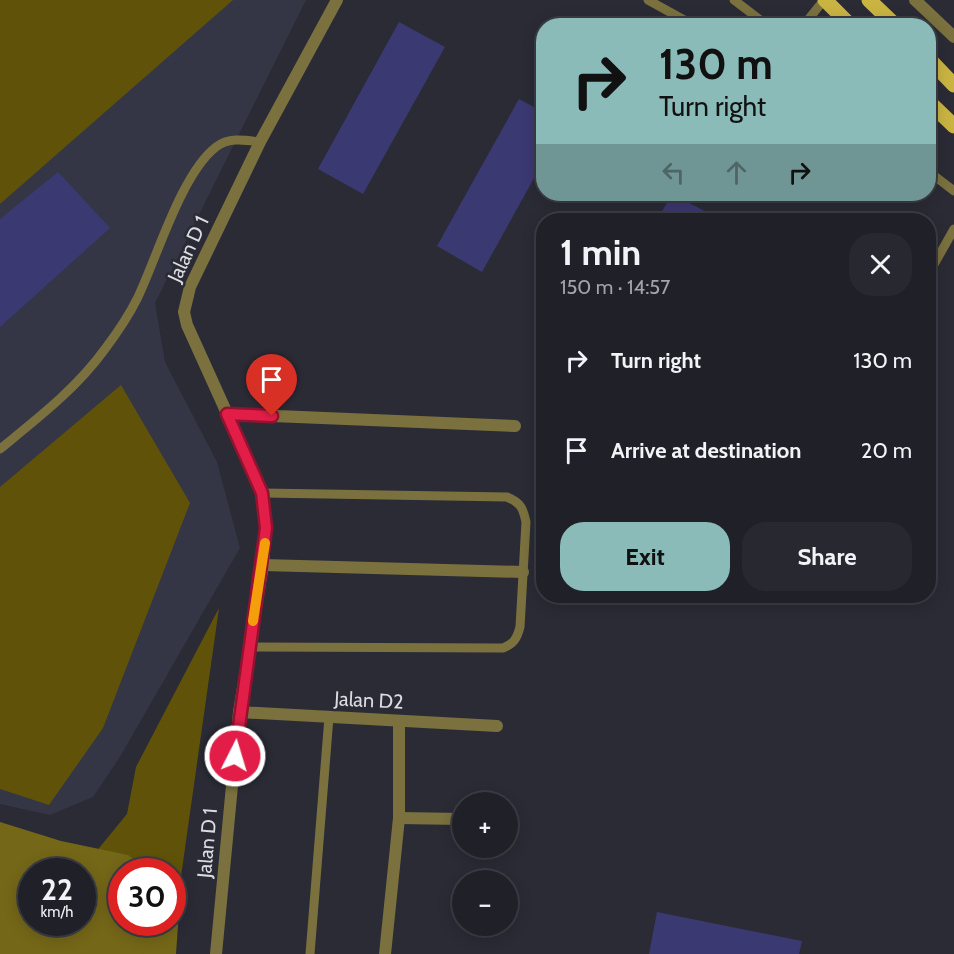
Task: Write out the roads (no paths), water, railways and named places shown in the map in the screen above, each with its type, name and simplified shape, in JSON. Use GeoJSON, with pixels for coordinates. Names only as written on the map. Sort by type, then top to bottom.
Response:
{"type":"FeatureCollection","features":[{"type":"Feature","properties":{"kind":"main road"},"geometry":{"type":"LineString","coordinates":[[824,0],[843,18]]}},
{"type":"Feature","properties":{"kind":"main road"},"geometry":{"type":"LineString","coordinates":[[869,0],[888,18]]}},
{"type":"Feature","properties":{"kind":"main road"},"geometry":{"type":"LineString","coordinates":[[936,66],[954,85]]}},
{"type":"Feature","properties":{"kind":"main road"},"geometry":{"type":"LineString","coordinates":[[936,109],[954,126]]}},
{"type":"Feature","properties":{"kind":"street","name":"Jalan D 1"},"geometry":{"type":"LineString","coordinates":[[216,954],[239,712],[263,565],[266,528],[262,493],[187,325],[184,312],[190,287],[260,142],[337,0]]}},
{"type":"Feature","properties":{"kind":"street"},"geometry":{"type":"LineString","coordinates":[[915,0],[934,18]]}},
{"type":"Feature","properties":{"kind":"street"},"geometry":{"type":"LineString","coordinates":[[936,20],[954,37]]}},
{"type":"Feature","properties":{"kind":"street"},"geometry":{"type":"LineString","coordinates":[[227,414],[515,426]]}},
{"type":"Feature","properties":{"kind":"street"},"geometry":{"type":"LineString","coordinates":[[263,565],[523,572]]}},
{"type":"Feature","properties":{"kind":"street","name":"Jalan D2"},"geometry":{"type":"LineString","coordinates":[[239,712],[497,726]]}},
{"type":"Feature","properties":{"kind":"street"},"geometry":{"type":"LineString","coordinates":[[385,954],[399,818],[399,721]]}},
{"type":"Feature","properties":{"kind":"street"},"geometry":{"type":"LineString","coordinates":[[399,818],[452,819]]}},
{"type":"Feature","properties":{"kind":"lane"},"geometry":{"type":"LineString","coordinates":[[648,0],[681,18]]}},
{"type":"Feature","properties":{"kind":"lane"},"geometry":{"type":"LineString","coordinates":[[734,0],[758,18]]}},
{"type":"Feature","properties":{"kind":"lane"},"geometry":{"type":"LineString","coordinates":[[809,18],[824,0]]}},
{"type":"Feature","properties":{"kind":"lane"},"geometry":{"type":"LineString","coordinates":[[0,449],[74,388],[107,347],[137,299],[181,197],[206,157],[217,146],[231,140],[260,142]]}},
{"type":"Feature","properties":{"kind":"lane"},"geometry":{"type":"LineString","coordinates":[[936,177],[954,191]]}},
{"type":"Feature","properties":{"kind":"lane"},"geometry":{"type":"LineString","coordinates":[[936,261],[954,229]]}},
{"type":"Feature","properties":{"kind":"lane"},"geometry":{"type":"LineString","coordinates":[[248,647],[503,648],[511,645],[517,638],[523,572],[526,522],[524,508],[517,501],[507,497],[262,493]]}},
{"type":"Feature","properties":{"kind":"lane"},"geometry":{"type":"LineString","coordinates":[[310,954],[329,717]]}}]}
